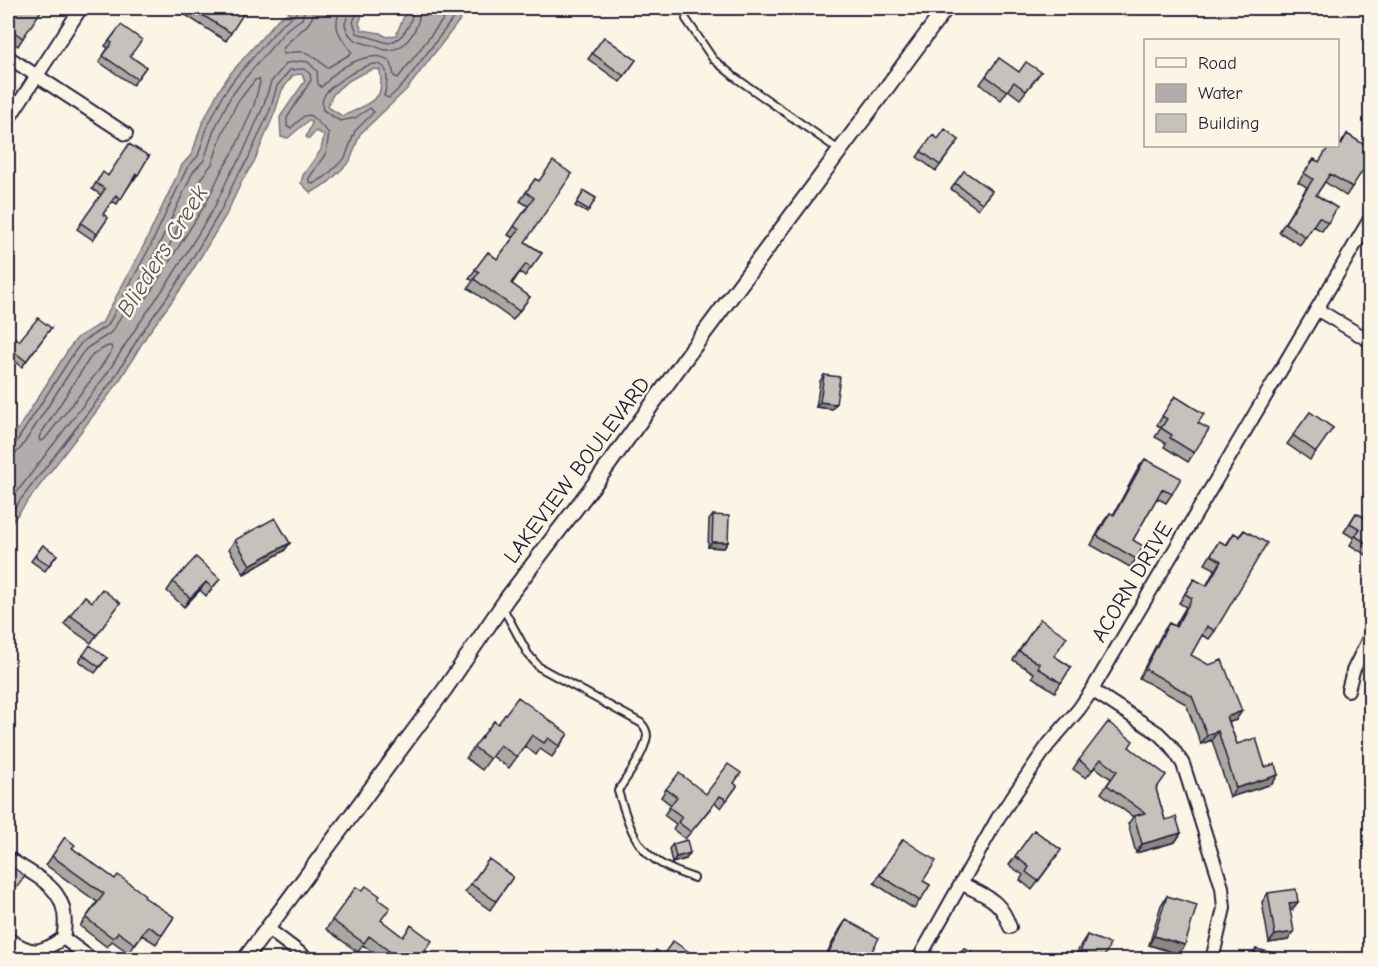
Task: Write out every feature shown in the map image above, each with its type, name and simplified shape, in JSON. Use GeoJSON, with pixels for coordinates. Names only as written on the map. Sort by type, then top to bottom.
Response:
{"type":"FeatureCollection","features":[{"type":"Feature","properties":{"kind":"street"},"geometry":{"type":"LineString","coordinates":[[8,120],[81,8]]}},
{"type":"Feature","properties":{"kind":"street","name":"LAKEVIEW BOULEVARD"},"geometry":{"type":"LineString","coordinates":[[244,960],[445,689],[502,606],[946,8]]}},
{"type":"Feature","properties":{"kind":"street"},"geometry":{"type":"LineString","coordinates":[[8,57],[126,134]]}},
{"type":"Feature","properties":{"kind":"street","name":"ACORN DRIVE"},"geometry":{"type":"LineString","coordinates":[[918,960],[998,818],[1048,745],[1092,690],[1371,219]]}},
{"type":"Feature","properties":{"kind":"street"},"geometry":{"type":"LineString","coordinates":[[1318,310],[1371,341]]}},
{"type":"Feature","properties":{"kind":"street"},"geometry":{"type":"LineString","coordinates":[[1348,690],[1353,671],[1371,636]]}},
{"type":"Feature","properties":{"kind":"street"},"geometry":{"type":"LineString","coordinates":[[1092,690],[1158,733],[1171,746],[1183,764],[1222,887],[1224,908],[1212,960]]}},
{"type":"Feature","properties":{"kind":"street"},"geometry":{"type":"LineString","coordinates":[[8,858],[49,885],[60,897],[66,925],[63,938],[47,949],[36,952],[26,950],[8,939]]}},
{"type":"Feature","properties":{"kind":"street"},"geometry":{"type":"LineString","coordinates":[[961,883],[998,903],[1010,927]]}},
{"type":"Feature","properties":{"kind":"street"},"geometry":{"type":"LineString","coordinates":[[268,928],[309,960]]}},
{"type":"Feature","properties":{"kind":"street"},"geometry":{"type":"LineString","coordinates":[[63,938],[93,960]]}},
{"type":"Feature","properties":{"kind":"lane"},"geometry":{"type":"LineString","coordinates":[[686,20],[713,59],[736,78],[840,151]]}},
{"type":"Feature","properties":{"kind":"lane"},"geometry":{"type":"LineString","coordinates":[[502,606],[528,654],[539,667],[641,723],[646,729],[647,736],[640,753],[618,791],[627,819],[645,853],[671,870],[694,878]]}},
{"type":"Feature","properties":{"kind":"water","name":"Blieders Creek"},"geometry":{"type":"Polygon","coordinates":[[[296,8],[382,8],[364,10],[359,23],[362,30],[380,33],[387,37],[396,35],[407,9],[403,8],[469,8],[407,89],[360,134],[350,161],[329,182],[311,193],[301,183],[303,175],[321,150],[324,135],[316,131],[309,139],[306,137],[312,123],[309,120],[288,138],[281,137],[280,117],[305,81],[302,74],[293,75],[282,90],[254,162],[226,215],[183,286],[147,335],[118,383],[8,527],[8,445],[70,347],[78,337],[102,323],[145,243],[182,165],[192,154],[201,126],[218,92],[230,74],[278,19],[296,8]],[[374,69],[345,83],[334,94],[328,107],[342,116],[372,100],[380,91],[380,70],[374,69]]]}},
{"type":"Feature","properties":{"kind":"building"},"geometry":{"type":"Polygon","coordinates":[[[8,8],[43,8],[23,38],[8,28],[10,20],[8,8]]]}},
{"type":"Feature","properties":{"kind":"building"},"geometry":{"type":"Polygon","coordinates":[[[191,8],[236,8],[244,13],[231,33],[191,8]]]}},
{"type":"Feature","properties":{"kind":"building"},"geometry":{"type":"Polygon","coordinates":[[[121,25],[142,40],[130,56],[146,67],[137,79],[103,56],[112,43],[109,41],[121,25]]]}},
{"type":"Feature","properties":{"kind":"building"},"geometry":{"type":"Polygon","coordinates":[[[604,37],[636,60],[624,76],[592,53],[604,37]]]}},
{"type":"Feature","properties":{"kind":"building"},"geometry":{"type":"Polygon","coordinates":[[[999,58],[1019,72],[1026,62],[1041,72],[1026,91],[1014,82],[1007,91],[986,76],[999,58]]]}},
{"type":"Feature","properties":{"kind":"building"},"geometry":{"type":"Polygon","coordinates":[[[945,129],[959,140],[940,165],[921,151],[933,135],[938,139],[945,129]]]}},
{"type":"Feature","properties":{"kind":"building"},"geometry":{"type":"Polygon","coordinates":[[[1347,134],[1371,149],[1371,158],[1352,187],[1330,174],[1316,195],[1337,208],[1328,223],[1319,217],[1306,237],[1285,223],[1313,179],[1304,173],[1314,159],[1319,162],[1328,147],[1341,145],[1347,134]]]}},
{"type":"Feature","properties":{"kind":"building"},"geometry":{"type":"Polygon","coordinates":[[[129,144],[149,156],[121,199],[116,195],[103,214],[108,218],[97,234],[81,223],[105,189],[96,183],[103,172],[108,176],[129,144]]]}},
{"type":"Feature","properties":{"kind":"building"},"geometry":{"type":"Polygon","coordinates":[[[553,161],[572,174],[525,242],[542,253],[531,268],[526,264],[511,283],[530,297],[519,311],[474,279],[479,272],[475,269],[488,252],[497,259],[519,230],[514,226],[534,198],[526,192],[535,179],[539,181],[553,161]]]}},
{"type":"Feature","properties":{"kind":"building"},"geometry":{"type":"Polygon","coordinates":[[[964,171],[992,191],[982,203],[955,183],[964,171]]]}},
{"type":"Feature","properties":{"kind":"building"},"geometry":{"type":"Polygon","coordinates":[[[584,191],[596,198],[589,210],[577,203],[584,191]]]}},
{"type":"Feature","properties":{"kind":"building"},"geometry":{"type":"Polygon","coordinates":[[[38,318],[51,328],[26,361],[8,347],[15,338],[19,341],[38,318]]]}},
{"type":"Feature","properties":{"kind":"building"},"geometry":{"type":"Polygon","coordinates":[[[824,375],[840,377],[836,404],[820,402],[824,375]]]}},
{"type":"Feature","properties":{"kind":"building"},"geometry":{"type":"Polygon","coordinates":[[[1175,396],[1204,414],[1198,423],[1209,429],[1194,453],[1170,438],[1172,435],[1161,428],[1167,419],[1162,416],[1175,396]]]}},
{"type":"Feature","properties":{"kind":"building"},"geometry":{"type":"Polygon","coordinates":[[[1310,412],[1333,428],[1316,452],[1293,435],[1310,412]]]}},
{"type":"Feature","properties":{"kind":"building"},"geometry":{"type":"Polygon","coordinates":[[[1145,459],[1181,478],[1172,494],[1162,489],[1133,540],[1143,546],[1136,559],[1097,536],[1110,513],[1114,515],[1145,459]]]}},
{"type":"Feature","properties":{"kind":"building"},"geometry":{"type":"Polygon","coordinates":[[[1371,508],[1371,546],[1355,536],[1360,529],[1350,523],[1356,513],[1365,518],[1371,508]]]}},
{"type":"Feature","properties":{"kind":"building"},"geometry":{"type":"Polygon","coordinates":[[[713,515],[729,516],[728,542],[712,542],[713,515]]]}},
{"type":"Feature","properties":{"kind":"building"},"geometry":{"type":"Polygon","coordinates":[[[275,518],[290,543],[250,565],[235,540],[275,518]]]}},
{"type":"Feature","properties":{"kind":"building"},"geometry":{"type":"Polygon","coordinates":[[[1244,530],[1267,543],[1215,631],[1207,626],[1191,655],[1209,665],[1222,660],[1242,711],[1227,717],[1237,744],[1256,738],[1265,767],[1275,764],[1278,775],[1236,788],[1218,731],[1207,735],[1192,696],[1145,669],[1169,623],[1176,627],[1192,598],[1185,594],[1194,579],[1207,586],[1221,561],[1211,555],[1219,541],[1227,545],[1234,533],[1240,537],[1244,530]]]}},
{"type":"Feature","properties":{"kind":"building"},"geometry":{"type":"Polygon","coordinates":[[[43,545],[57,555],[49,565],[35,556],[43,545]]]}},
{"type":"Feature","properties":{"kind":"building"},"geometry":{"type":"Polygon","coordinates":[[[196,557],[220,579],[212,588],[206,582],[190,598],[173,582],[196,557]]]}},
{"type":"Feature","properties":{"kind":"building"},"geometry":{"type":"Polygon","coordinates":[[[102,589],[120,603],[97,635],[70,615],[85,596],[92,602],[102,589]]]}},
{"type":"Feature","properties":{"kind":"building"},"geometry":{"type":"Polygon","coordinates":[[[1040,619],[1067,637],[1054,656],[1071,667],[1061,683],[1038,668],[1040,664],[1019,651],[1040,619]]]}},
{"type":"Feature","properties":{"kind":"building"},"geometry":{"type":"Polygon","coordinates":[[[90,645],[107,658],[99,667],[83,655],[90,645]]]}},
{"type":"Feature","properties":{"kind":"building"},"geometry":{"type":"Polygon","coordinates":[[[518,697],[568,734],[559,746],[548,738],[544,743],[532,735],[517,757],[500,745],[490,759],[474,747],[494,721],[498,724],[518,697]]]}},
{"type":"Feature","properties":{"kind":"building"},"geometry":{"type":"Polygon","coordinates":[[[1108,722],[1133,741],[1129,747],[1166,775],[1156,789],[1165,820],[1176,817],[1181,833],[1142,844],[1134,816],[1145,813],[1107,785],[1117,771],[1101,759],[1092,770],[1079,760],[1108,722]]]}},
{"type":"Feature","properties":{"kind":"building"},"geometry":{"type":"Polygon","coordinates":[[[728,764],[741,773],[734,783],[737,786],[727,800],[720,796],[691,832],[678,822],[682,817],[669,807],[677,797],[666,789],[679,773],[706,794],[728,764]]]}},
{"type":"Feature","properties":{"kind":"building"},"geometry":{"type":"Polygon","coordinates":[[[1034,830],[1061,850],[1038,881],[1026,872],[1029,867],[1015,856],[1034,830]]]}},
{"type":"Feature","properties":{"kind":"building"},"geometry":{"type":"Polygon","coordinates":[[[65,837],[75,845],[72,848],[115,879],[118,875],[145,895],[144,897],[174,917],[162,935],[148,926],[135,944],[118,932],[113,938],[86,918],[104,894],[52,856],[65,837]]]}},
{"type":"Feature","properties":{"kind":"building"},"geometry":{"type":"Polygon","coordinates":[[[903,839],[936,861],[923,881],[930,885],[920,901],[880,875],[903,839]]]}},
{"type":"Feature","properties":{"kind":"building"},"geometry":{"type":"Polygon","coordinates":[[[687,840],[690,853],[676,857],[673,844],[687,840]]]}},
{"type":"Feature","properties":{"kind":"building"},"geometry":{"type":"Polygon","coordinates":[[[489,859],[513,877],[496,901],[471,884],[489,859]]]}},
{"type":"Feature","properties":{"kind":"building"},"geometry":{"type":"Polygon","coordinates":[[[8,864],[25,876],[8,900],[8,864]]]}},
{"type":"Feature","properties":{"kind":"building"},"geometry":{"type":"Polygon","coordinates":[[[366,886],[380,896],[378,899],[390,908],[381,920],[403,937],[411,925],[432,941],[425,950],[438,960],[401,960],[369,936],[364,943],[332,920],[356,887],[362,891],[366,886]]]}},
{"type":"Feature","properties":{"kind":"building"},"geometry":{"type":"Polygon","coordinates":[[[1296,889],[1298,902],[1289,903],[1294,932],[1275,935],[1268,893],[1296,889]]]}},
{"type":"Feature","properties":{"kind":"building"},"geometry":{"type":"Polygon","coordinates":[[[1167,896],[1197,905],[1185,945],[1154,936],[1167,896]]]}},
{"type":"Feature","properties":{"kind":"building"},"geometry":{"type":"Polygon","coordinates":[[[846,920],[879,938],[867,960],[825,959],[846,920]]]}},
{"type":"Feature","properties":{"kind":"building"},"geometry":{"type":"Polygon","coordinates":[[[1087,935],[1110,944],[1103,960],[1077,960],[1087,935]]]}},
{"type":"Feature","properties":{"kind":"building"},"geometry":{"type":"Polygon","coordinates":[[[673,941],[695,956],[692,960],[649,960],[656,950],[663,955],[673,941]]]}},
{"type":"Feature","properties":{"kind":"building"},"geometry":{"type":"Polygon","coordinates":[[[8,945],[27,960],[8,960],[8,945]]]}},
{"type":"Feature","properties":{"kind":"building"},"geometry":{"type":"Polygon","coordinates":[[[964,948],[981,959],[981,960],[957,960],[964,948]]]}},
{"type":"Feature","properties":{"kind":"building"},"geometry":{"type":"Polygon","coordinates":[[[1256,949],[1274,953],[1272,960],[1253,960],[1256,949]]]}},
{"type":"Feature","properties":{"kind":"building"},"geometry":{"type":"Polygon","coordinates":[[[457,953],[466,960],[453,960],[457,953]]]}}]}
